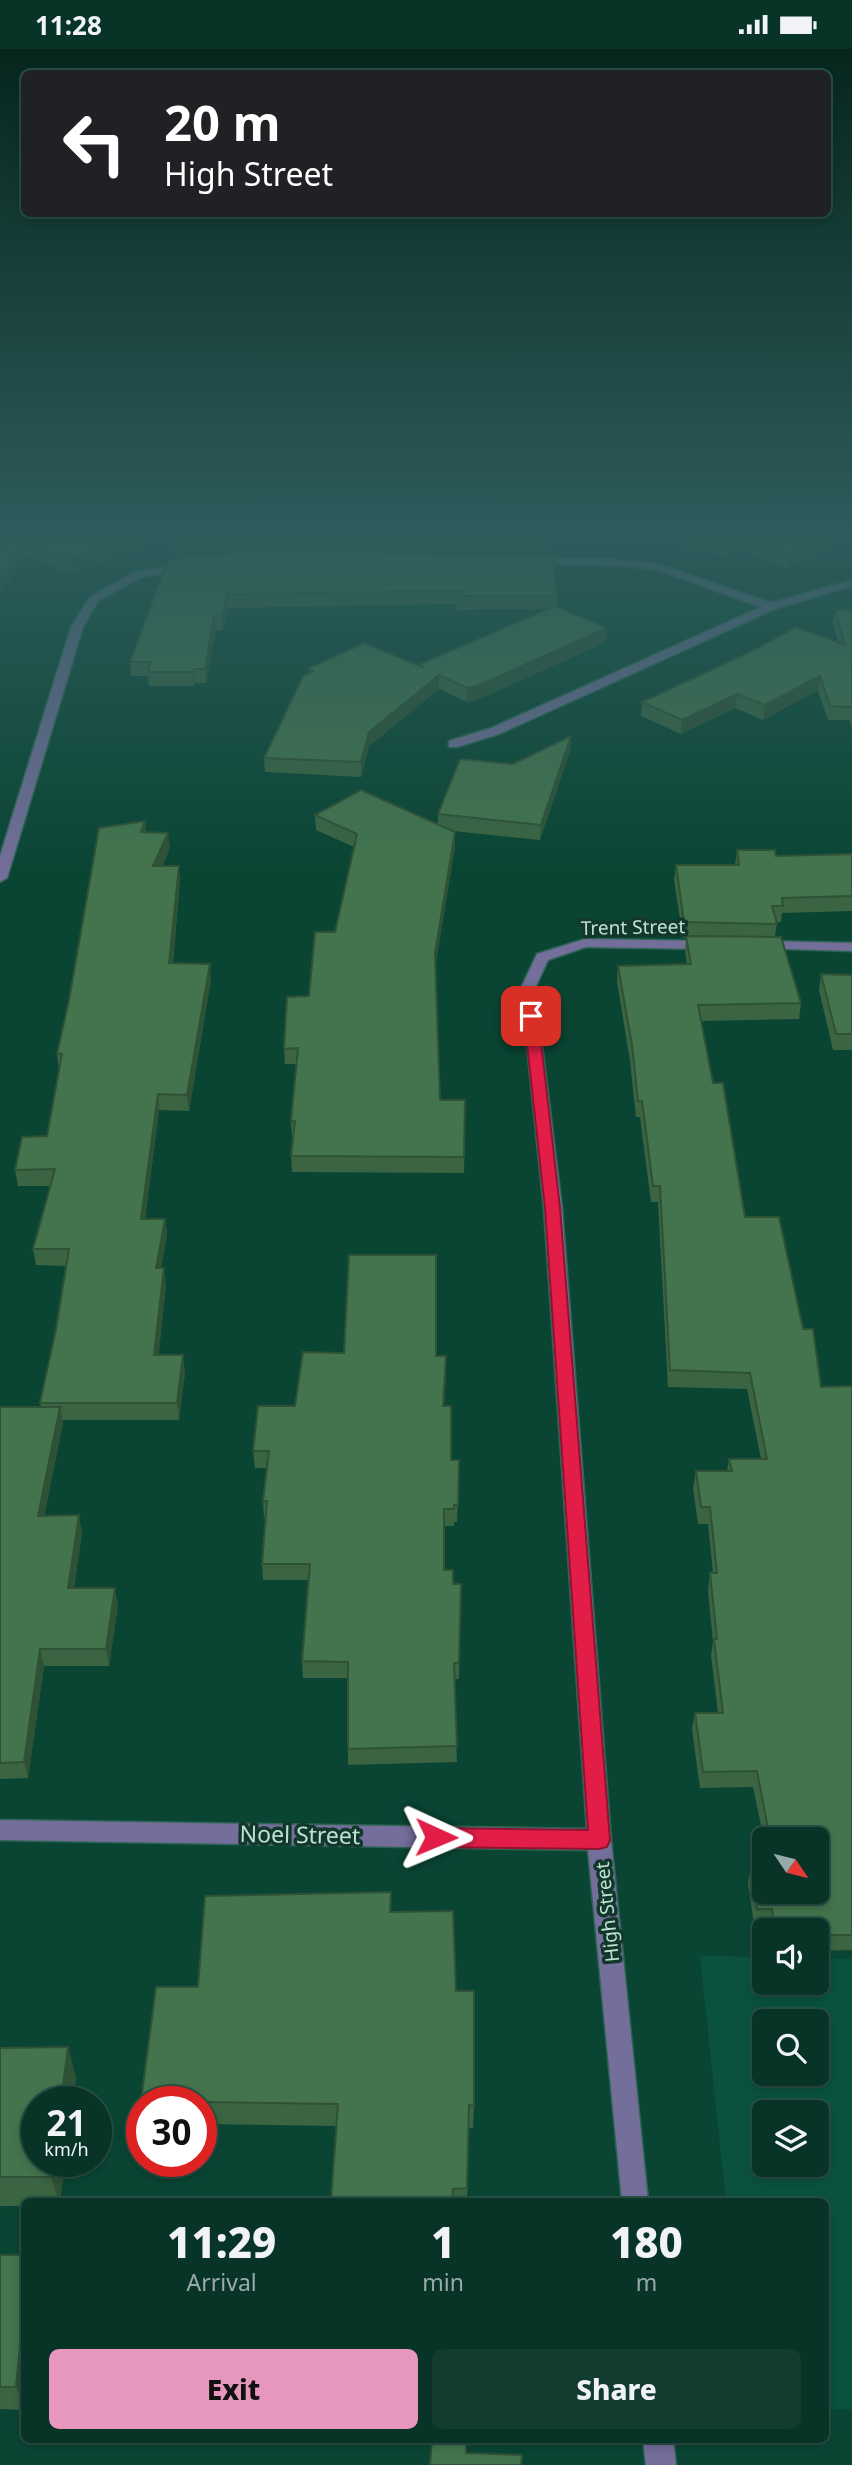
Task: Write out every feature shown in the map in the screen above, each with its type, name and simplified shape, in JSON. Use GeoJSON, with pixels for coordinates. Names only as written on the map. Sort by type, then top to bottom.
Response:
{"type":"FeatureCollection","features":[{"type":"Feature","properties":{"kind":"street"},"geometry":{"type":"LineString","coordinates":[[0,878],[71,643]]}},
{"type":"Feature","properties":{"kind":"street"},"geometry":{"type":"LineString","coordinates":[[453,744],[495,731],[691,643]]}},
{"type":"Feature","properties":{"kind":"street","name":"Trent Street"},"geometry":{"type":"LineString","coordinates":[[542,957],[585,943],[719,945]]}},
{"type":"Feature","properties":{"kind":"street"},"geometry":{"type":"LineString","coordinates":[[745,945],[852,947]]}},
{"type":"Feature","properties":{"kind":"street","name":"High Street"},"geometry":{"type":"LineString","coordinates":[[542,957],[528,988],[553,1208],[599,1840],[635,2198]]}},
{"type":"Feature","properties":{"kind":"street","name":"Noel Street"},"geometry":{"type":"LineString","coordinates":[[0,1830],[599,1840]]}},
{"type":"Feature","properties":{"kind":"street"},"geometry":{"type":"LineString","coordinates":[[658,2443],[661,2465]]}},
{"type":"Feature","properties":{"kind":"shaded area"},"geometry":{"type":"Polygon","coordinates":[[[700,1956],[752,1957],[752,1995],[829,1995],[829,1958],[852,1959],[852,2409],[829,2410],[829,2198],[726,2198],[700,1956]]]}},
{"type":"Feature","properties":{"kind":"building"},"geometry":{"type":"Polygon","coordinates":[[[137,643],[209,643],[205,669],[194,669],[193,672],[148,672],[150,662],[130,662],[137,643]]]}},
{"type":"Feature","properties":{"kind":"building"},"geometry":{"type":"Polygon","coordinates":[[[364,643],[425,668],[418,665],[470,643],[574,643],[477,686],[467,688],[439,675],[369,732],[361,762],[264,758],[303,676],[313,671],[309,668],[364,643]]]}},
{"type":"Feature","properties":{"kind":"building"},"geometry":{"type":"Polygon","coordinates":[[[767,643],[845,645],[844,643],[852,643],[852,707],[830,706],[820,676],[765,705],[737,694],[682,720],[642,702],[767,643]]]}},
{"type":"Feature","properties":{"kind":"building"},"geometry":{"type":"Polygon","coordinates":[[[571,736],[541,825],[438,814],[460,759],[513,764],[571,736]]]}},
{"type":"Feature","properties":{"kind":"building"},"geometry":{"type":"Polygon","coordinates":[[[361,790],[455,832],[435,953],[440,1100],[465,1100],[464,1157],[291,1156],[295,1121],[291,1121],[298,1048],[284,1049],[287,997],[309,996],[315,932],[335,932],[357,834],[315,815],[361,790]]]}},
{"type":"Feature","properties":{"kind":"building"},"geometry":{"type":"Polygon","coordinates":[[[145,821],[141,832],[168,833],[153,866],[179,866],[169,963],[210,964],[187,1095],[158,1094],[141,1219],[165,1219],[156,1268],[164,1268],[154,1355],[183,1355],[177,1403],[40,1403],[69,1249],[33,1249],[55,1169],[15,1170],[22,1137],[47,1136],[62,1054],[57,1054],[99,828],[145,821]]]}},
{"type":"Feature","properties":{"kind":"building"},"geometry":{"type":"Polygon","coordinates":[[[737,850],[775,850],[776,856],[852,854],[852,896],[782,898],[783,906],[772,906],[777,924],[684,922],[676,865],[739,865],[737,850]]]}},
{"type":"Feature","properties":{"kind":"building"},"geometry":{"type":"Polygon","coordinates":[[[686,936],[781,937],[801,1003],[698,1005],[713,1083],[723,1083],[745,1217],[779,1217],[803,1329],[813,1329],[821,1387],[852,1386],[852,1935],[829,1935],[829,1918],[774,1918],[772,1909],[757,1909],[756,1904],[830,1904],[830,1827],[768,1827],[757,1771],[703,1772],[695,1713],[723,1713],[714,1639],[717,1639],[710,1573],[717,1573],[710,1507],[701,1507],[696,1471],[732,1471],[729,1459],[767,1459],[750,1373],[670,1370],[660,1186],[653,1186],[642,1101],[638,1101],[632,1045],[618,966],[691,964],[686,936]]]}},
{"type":"Feature","properties":{"kind":"building"},"geometry":{"type":"Polygon","coordinates":[[[821,974],[852,975],[852,1034],[836,1034],[821,974]]]}},
{"type":"Feature","properties":{"kind":"building"},"geometry":{"type":"Polygon","coordinates":[[[349,1255],[436,1255],[436,1356],[446,1356],[443,1406],[451,1406],[451,1460],[459,1460],[458,1505],[454,1505],[454,1509],[444,1509],[444,1570],[453,1570],[453,1584],[461,1584],[459,1663],[454,1663],[457,1746],[348,1749],[348,1662],[302,1661],[310,1564],[262,1564],[267,1501],[263,1501],[269,1451],[253,1451],[258,1406],[295,1406],[303,1352],[344,1353],[349,1255]]]}},
{"type":"Feature","properties":{"kind":"building"},"geometry":{"type":"Polygon","coordinates":[[[0,1407],[60,1407],[38,1516],[79,1515],[68,1588],[115,1588],[106,1649],[40,1649],[24,1762],[0,1763],[0,1407]]]}},
{"type":"Feature","properties":{"kind":"building"},"geometry":{"type":"Polygon","coordinates":[[[391,1892],[390,1912],[453,1911],[456,1991],[474,1991],[474,2106],[469,2105],[467,2188],[453,2189],[452,2198],[331,2198],[338,2104],[217,2102],[217,2086],[143,2086],[156,1987],[198,1987],[205,1896],[391,1892]]]}},
{"type":"Feature","properties":{"kind":"building"},"geometry":{"type":"Polygon","coordinates":[[[68,2047],[63,2086],[21,2086],[21,2177],[0,2177],[0,2048],[68,2047]]]}},
{"type":"Feature","properties":{"kind":"building"},"geometry":{"type":"Polygon","coordinates":[[[0,2255],[21,2255],[21,2336],[16,2387],[0,2387],[0,2255]]]}},
{"type":"Feature","properties":{"kind":"building"},"geometry":{"type":"Polygon","coordinates":[[[432,2443],[466,2443],[466,2453],[522,2455],[521,2465],[430,2465],[432,2443]]]}},
{"type":"Feature","properties":{"kind":"route"},"geometry":{"type":"LineString","coordinates":[[436,1837],[599,1840],[553,1208],[531,1016]]}}]}
